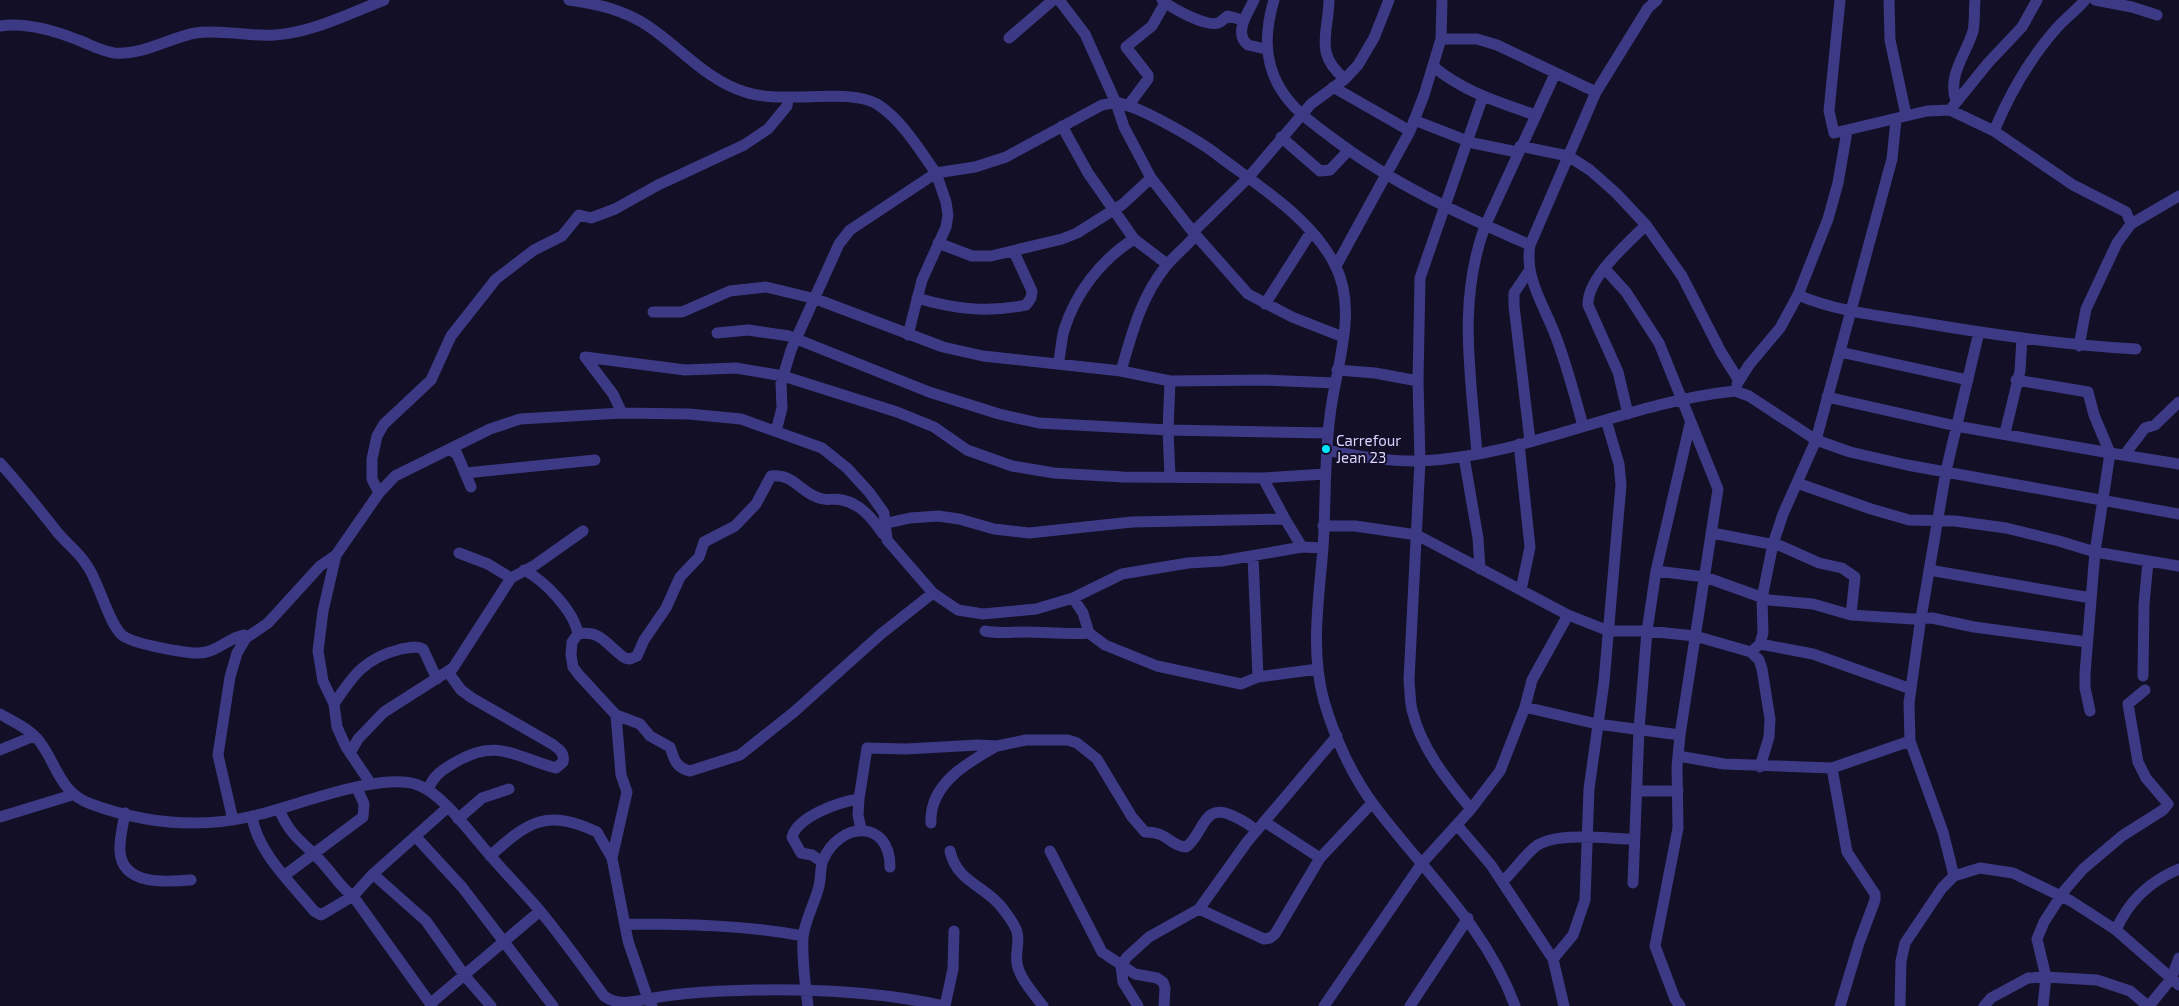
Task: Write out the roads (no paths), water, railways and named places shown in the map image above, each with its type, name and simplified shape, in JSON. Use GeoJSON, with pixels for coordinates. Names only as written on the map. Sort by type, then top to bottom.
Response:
{"type":"FeatureCollection","features":[{"type":"Feature","properties":{"kind":"street"},"geometry":{"type":"LineString","coordinates":[[0,26],[24,24],[75,38],[108,51],[123,52],[210,31],[264,35],[287,33],[342,18],[384,0]]}},
{"type":"Feature","properties":{"kind":"street"},"geometry":{"type":"LineString","coordinates":[[569,0],[606,3],[648,26],[709,74],[730,87],[748,93],[788,99],[851,97],[876,104],[903,128],[936,174],[944,195],[948,215],[946,227],[917,298],[908,335]]}},
{"type":"Feature","properties":{"kind":"street"},"geometry":{"type":"LineString","coordinates":[[1009,38],[1053,0]]}},
{"type":"Feature","properties":{"kind":"street"},"geometry":{"type":"LineString","coordinates":[[1059,0],[1085,34],[1116,103],[1124,127],[1151,178],[1194,234],[1248,294],[1264,304],[1343,337]]}},
{"type":"Feature","properties":{"kind":"street"},"geometry":{"type":"LineString","coordinates":[[1254,0],[1242,20],[1244,42],[1253,47],[1266,49]]}},
{"type":"Feature","properties":{"kind":"street"},"geometry":{"type":"LineString","coordinates":[[1274,0],[1266,49],[1280,87],[1300,115],[1348,151],[1387,175],[1445,206],[1530,245]]}},
{"type":"Feature","properties":{"kind":"street"},"geometry":{"type":"LineString","coordinates":[[1329,0],[1325,49],[1326,60],[1331,68],[1345,79]]}},
{"type":"Feature","properties":{"kind":"street"},"geometry":{"type":"LineString","coordinates":[[1121,371],[1139,311],[1149,291],[1168,264],[1248,178],[1300,115],[1317,98],[1345,79],[1367,53],[1389,0]]}},
{"type":"Feature","properties":{"kind":"street"},"geometry":{"type":"LineString","coordinates":[[1336,266],[1412,126],[1434,67],[1441,39],[1442,0]]}},
{"type":"Feature","properties":{"kind":"street"},"geometry":{"type":"LineString","coordinates":[[1521,590],[1530,547],[1514,293],[1528,270],[1530,245],[1596,92],[1644,4],[1657,0]]}},
{"type":"Feature","properties":{"kind":"street"},"geometry":{"type":"LineString","coordinates":[[1840,0],[1829,111],[1834,133],[1953,106],[2015,35],[2037,0]]}},
{"type":"Feature","properties":{"kind":"street"},"geometry":{"type":"LineString","coordinates":[[1760,767],[1769,737],[1770,719],[1762,669],[1756,648],[1763,633],[1762,598],[1773,544],[1816,440],[1892,159],[1901,117],[1890,40],[1889,0]]}},
{"type":"Feature","properties":{"kind":"street"},"geometry":{"type":"LineString","coordinates":[[1953,106],[1952,86],[1960,59],[1972,32],[1975,0]]}},
{"type":"Feature","properties":{"kind":"street"},"geometry":{"type":"LineString","coordinates":[[1994,131],[2007,99],[2030,60],[2057,28],[2085,0]]}},
{"type":"Feature","properties":{"kind":"street"},"geometry":{"type":"LineString","coordinates":[[2095,0],[2132,7],[2157,16]]}},
{"type":"Feature","properties":{"kind":"street"},"geometry":{"type":"LineString","coordinates":[[1128,106],[1148,79],[1148,75],[1126,47],[1152,26],[1163,1],[1186,15],[1214,24],[1221,22],[1228,16],[1242,20]]}},
{"type":"Feature","properties":{"kind":"street"},"geometry":{"type":"LineString","coordinates":[[1441,39],[1477,39],[1497,45],[1596,92]]}},
{"type":"Feature","properties":{"kind":"street"},"geometry":{"type":"LineString","coordinates":[[1434,67],[1450,80],[1483,96],[1535,115]]}},
{"type":"Feature","properties":{"kind":"street"},"geometry":{"type":"LineString","coordinates":[[1477,454],[1468,338],[1470,279],[1476,251],[1486,226],[1519,149],[1555,74]]}},
{"type":"Feature","properties":{"kind":"street"},"geometry":{"type":"LineString","coordinates":[[1333,88],[1412,126],[1467,141],[1568,156],[1590,170],[1616,193],[1646,225],[1682,276],[1736,385],[1749,396],[1816,440],[1850,452],[2179,514]]}},
{"type":"Feature","properties":{"kind":"street"},"geometry":{"type":"LineString","coordinates":[[1471,809],[1441,772],[1424,740],[1412,711],[1409,680],[1420,461],[1418,381],[1420,278],[1483,96]]}},
{"type":"Feature","properties":{"kind":"street"},"geometry":{"type":"LineString","coordinates":[[378,494],[372,479],[371,468],[377,436],[395,412],[431,380],[451,336],[471,307],[496,279],[520,266],[534,250],[562,236],[579,214],[591,218],[615,209],[658,185],[727,154],[758,137],[787,106],[788,99]]}},
{"type":"Feature","properties":{"kind":"street"},"geometry":{"type":"LineString","coordinates":[[776,431],[782,408],[782,376],[839,244],[850,230],[936,174],[1006,157],[1102,106],[1116,103],[1128,106],[1175,128],[1213,151],[1248,178],[1311,232],[1336,266],[1343,286],[1346,311],[1334,383],[1326,450],[1323,548],[1317,599],[1318,669],[1324,701],[1337,736],[1372,803],[1468,918],[1507,984],[1515,1006]]}},
{"type":"Feature","properties":{"kind":"street"},"geometry":{"type":"LineString","coordinates":[[1953,106],[1994,131],[2073,185],[2126,212],[2131,224]]}},
{"type":"Feature","properties":{"kind":"street"},"geometry":{"type":"LineString","coordinates":[[1062,126],[1088,173],[1134,239],[1168,264]]}},
{"type":"Feature","properties":{"kind":"street"},"geometry":{"type":"LineString","coordinates":[[1326,450],[1374,458],[1420,461],[1464,457],[1524,443],[1736,385],[1780,328],[1798,295],[1828,219],[1838,184],[1846,131]]}},
{"type":"Feature","properties":{"kind":"street"},"geometry":{"type":"LineString","coordinates":[[1282,137],[1320,171],[1330,170],[1348,151]]}},
{"type":"Feature","properties":{"kind":"street"},"geometry":{"type":"LineString","coordinates":[[938,243],[972,256],[991,256],[1014,252],[1077,233],[1114,210],[1151,178]]}},
{"type":"Feature","properties":{"kind":"street"},"geometry":{"type":"LineString","coordinates":[[2080,346],[2086,309],[2117,243],[2131,224],[2179,196]]}},
{"type":"Feature","properties":{"kind":"street"},"geometry":{"type":"LineString","coordinates":[[1628,414],[1618,372],[1588,305],[1590,288],[1646,225]]}},
{"type":"Feature","properties":{"kind":"street"},"geometry":{"type":"LineString","coordinates":[[1264,304],[1311,232]]}},
{"type":"Feature","properties":{"kind":"street"},"geometry":{"type":"LineString","coordinates":[[1058,364],[1064,332],[1085,286],[1106,261],[1134,239]]}},
{"type":"Feature","properties":{"kind":"street"},"geometry":{"type":"LineString","coordinates":[[917,298],[945,307],[977,310],[1007,309],[1026,305],[1031,298],[1032,291],[1014,252]]}},
{"type":"Feature","properties":{"kind":"street"},"geometry":{"type":"LineString","coordinates":[[1605,269],[1626,292],[1648,323],[1669,364],[1690,424],[1718,489],[1680,735],[1678,756],[1678,828],[1655,946],[1675,1000],[1680,1006]]}},
{"type":"Feature","properties":{"kind":"street"},"geometry":{"type":"LineString","coordinates":[[1528,270],[1556,337],[1583,426]]}},
{"type":"Feature","properties":{"kind":"street"},"geometry":{"type":"LineString","coordinates":[[653,312],[682,312],[730,291],[766,287],[816,299],[942,347],[983,356],[1121,371],[1170,382],[1265,380],[1334,383]]}},
{"type":"Feature","properties":{"kind":"street"},"geometry":{"type":"LineString","coordinates":[[1798,295],[1840,310],[2080,346],[2136,349]]}},
{"type":"Feature","properties":{"kind":"street"},"geometry":{"type":"LineString","coordinates":[[718,333],[760,330],[797,338],[929,392],[999,414],[1039,423],[1168,430],[1328,433]]}},
{"type":"Feature","properties":{"kind":"street"},"geometry":{"type":"LineString","coordinates":[[1954,876],[1943,832],[1910,741],[1909,703],[1921,618],[1946,471],[1979,332]]}},
{"type":"Feature","properties":{"kind":"street"},"geometry":{"type":"LineString","coordinates":[[2005,433],[2016,380],[2020,371],[2022,338]]}},
{"type":"Feature","properties":{"kind":"street"},"geometry":{"type":"LineString","coordinates":[[1840,352],[1968,380]]}},
{"type":"Feature","properties":{"kind":"street"},"geometry":{"type":"LineString","coordinates":[[622,413],[613,394],[585,357],[685,370],[736,368],[782,376],[897,412],[934,427],[967,450],[1012,466],[1054,473],[1103,476],[1263,478],[1325,474]]}},
{"type":"Feature","properties":{"kind":"street"},"geometry":{"type":"LineString","coordinates":[[1337,370],[1375,373],[1418,381]]}},
{"type":"Feature","properties":{"kind":"street"},"geometry":{"type":"LineString","coordinates":[[2016,380],[2088,392],[2094,415],[2110,453],[2095,552],[2087,642],[2085,688],[2090,711]]}},
{"type":"Feature","properties":{"kind":"street"},"geometry":{"type":"LineString","coordinates":[[1170,382],[1168,430],[1170,476]]}},
{"type":"Feature","properties":{"kind":"street"},"geometry":{"type":"LineString","coordinates":[[1827,397],[1956,426],[2179,464]]}},
{"type":"Feature","properties":{"kind":"street"},"geometry":{"type":"LineString","coordinates":[[2125,454],[2146,428],[2155,425],[2179,402]]}},
{"type":"Feature","properties":{"kind":"street"},"geometry":{"type":"LineString","coordinates":[[233,820],[218,756],[230,677],[238,653],[246,638],[268,623],[320,566],[336,554],[378,494],[395,476],[490,429],[520,419],[622,413],[689,414],[741,419],[822,448],[847,468],[869,492],[884,513],[883,524],[887,540]]}},
{"type":"Feature","properties":{"kind":"street"},"geometry":{"type":"LineString","coordinates":[[1554,959],[1573,935],[1585,900],[1590,789],[1596,724],[1604,682],[1621,485],[1619,464],[1606,420]]}},
{"type":"Feature","properties":{"kind":"street"},"geometry":{"type":"LineString","coordinates":[[1633,883],[1647,631],[1656,571],[1690,424]]}},
{"type":"Feature","properties":{"kind":"street"},"geometry":{"type":"LineString","coordinates":[[449,449],[457,454],[471,488]]}},
{"type":"Feature","properties":{"kind":"street"},"geometry":{"type":"LineString","coordinates":[[1464,457],[1478,538],[1480,570]]}},
{"type":"Feature","properties":{"kind":"street"},"geometry":{"type":"LineString","coordinates":[[466,473],[595,460]]}},
{"type":"Feature","properties":{"kind":"street"},"geometry":{"type":"LineString","coordinates":[[0,463],[28,493],[59,534],[78,552],[92,573],[113,622],[122,635],[168,649],[198,653],[207,652],[238,636],[244,635],[246,638]]}},
{"type":"Feature","properties":{"kind":"street"},"geometry":{"type":"LineString","coordinates":[[933,593],[881,634],[771,731],[740,755],[727,761],[690,771],[682,770],[676,763],[670,747],[650,736],[640,724],[616,715],[605,706],[573,666],[570,655],[572,642],[578,634],[591,632],[605,639],[612,648],[625,658],[630,659],[637,656],[644,640],[666,608],[680,577],[699,557],[704,542],[735,526],[756,504],[771,476],[784,476],[791,479],[808,493],[820,499],[844,500],[859,507],[871,515],[887,540],[933,593],[958,610],[983,614],[1036,609],[1073,598],[1122,574],[1188,563],[1253,556],[1302,547],[1323,548]]}},
{"type":"Feature","properties":{"kind":"street"},"geometry":{"type":"LineString","coordinates":[[1263,478],[1302,547]]}},
{"type":"Feature","properties":{"kind":"street"},"geometry":{"type":"LineString","coordinates":[[1797,483],[1895,516],[1920,521],[1938,520],[2006,528],[2095,552],[2179,566]]}},
{"type":"Feature","properties":{"kind":"street"},"geometry":{"type":"LineString","coordinates":[[883,524],[910,518],[938,516],[959,519],[994,529],[1029,532],[1132,522],[1285,519]]}},
{"type":"Feature","properties":{"kind":"street"},"geometry":{"type":"LineString","coordinates":[[1323,526],[1379,528],[1417,536],[1568,615],[1609,631],[1647,631],[1695,636],[1756,648],[1813,654],[1911,689]]}},
{"type":"Feature","properties":{"kind":"street"},"geometry":{"type":"LineString","coordinates":[[350,753],[358,740],[384,712],[448,672],[511,578],[584,531]]}},
{"type":"Feature","properties":{"kind":"street"},"geometry":{"type":"LineString","coordinates":[[1712,533],[1773,544],[1854,574],[1851,615]]}},
{"type":"Feature","properties":{"kind":"street"},"geometry":{"type":"LineString","coordinates":[[336,554],[318,651],[323,681],[334,704],[337,727],[350,753],[371,784]]}},
{"type":"Feature","properties":{"kind":"street"},"geometry":{"type":"LineString","coordinates":[[459,554],[488,564],[511,578]]}},
{"type":"Feature","properties":{"kind":"street"},"geometry":{"type":"LineString","coordinates":[[1253,556],[1258,677]]}},
{"type":"Feature","properties":{"kind":"street"},"geometry":{"type":"LineString","coordinates":[[2143,676],[2144,604],[2148,562]]}},
{"type":"Feature","properties":{"kind":"street"},"geometry":{"type":"LineString","coordinates":[[524,570],[540,580],[574,617],[578,634]]}},
{"type":"Feature","properties":{"kind":"street"},"geometry":{"type":"LineString","coordinates":[[1929,570],[2091,598]]}},
{"type":"Feature","properties":{"kind":"street"},"geometry":{"type":"LineString","coordinates":[[1656,571],[1705,577],[1769,600],[1813,604],[1851,615],[1921,618],[2087,642]]}},
{"type":"Feature","properties":{"kind":"street"},"geometry":{"type":"LineString","coordinates":[[1073,598],[1083,613],[1089,632],[1105,645],[1157,666],[1241,684],[1258,677],[1318,669]]}},
{"type":"Feature","properties":{"kind":"street"},"geometry":{"type":"LineString","coordinates":[[1324,1006],[1422,863],[1471,809],[1505,761],[1525,707],[1532,680],[1568,615]]}},
{"type":"Feature","properties":{"kind":"street"},"geometry":{"type":"LineString","coordinates":[[985,631],[1005,634],[1050,632],[1064,635],[1089,632]]}},
{"type":"Feature","properties":{"kind":"street"},"geometry":{"type":"LineString","coordinates":[[334,704],[359,669],[377,657],[393,651],[414,646],[423,650],[437,679]]}},
{"type":"Feature","properties":{"kind":"street"},"geometry":{"type":"LineString","coordinates":[[428,790],[435,776],[445,768],[463,757],[479,752],[503,750],[515,752],[556,768],[563,762],[564,756],[561,751],[472,698],[461,690],[448,672]]}},
{"type":"Feature","properties":{"kind":"street"},"geometry":{"type":"LineString","coordinates":[[2043,1006],[2046,976],[2037,939],[2044,922],[2060,896],[2083,869],[2102,851],[2174,802],[2146,778],[2135,752],[2136,742],[2128,704],[2145,690]]}},
{"type":"Feature","properties":{"kind":"street"},"geometry":{"type":"LineString","coordinates":[[1525,707],[1596,724],[1680,735]]}},
{"type":"Feature","properties":{"kind":"street"},"geometry":{"type":"LineString","coordinates":[[0,714],[25,728],[34,736],[50,758],[62,783],[72,795],[90,804],[174,824],[201,824],[233,820],[371,784],[406,782],[428,790],[458,819],[540,911],[604,996],[612,1002],[621,1005],[650,1003],[728,990],[806,989],[844,991],[923,1001],[945,1006],[953,969],[954,931]]}},
{"type":"Feature","properties":{"kind":"street"},"geometry":{"type":"LineString","coordinates":[[612,858],[627,792],[620,775],[616,715]]}},
{"type":"Feature","properties":{"kind":"street"},"geometry":{"type":"LineString","coordinates":[[0,750],[34,736]]}},
{"type":"Feature","properties":{"kind":"street"},"geometry":{"type":"LineString","coordinates":[[1138,1006],[1123,982],[1121,966],[1131,953],[1149,937],[1199,909],[1256,832],[1337,736]]}},
{"type":"Feature","properties":{"kind":"street"},"geometry":{"type":"LineString","coordinates":[[930,823],[932,809],[950,778],[965,764],[998,746],[1026,740],[1060,738],[1077,744],[1096,759],[1142,830],[1160,833],[1182,847],[1190,845],[1207,819],[1217,812],[1226,812],[1243,820],[1256,832]]}},
{"type":"Feature","properties":{"kind":"street"},"geometry":{"type":"LineString","coordinates":[[1678,756],[1724,764],[1760,767],[1832,768],[1910,741]]}},
{"type":"Feature","properties":{"kind":"street"},"geometry":{"type":"LineString","coordinates":[[861,829],[858,815],[859,800],[867,748],[906,749],[978,744],[998,746]]}},
{"type":"Feature","properties":{"kind":"street"},"geometry":{"type":"LineString","coordinates":[[1832,768],[1847,852],[1875,894],[1875,900],[1860,938],[1840,1006]]}},
{"type":"Feature","properties":{"kind":"street"},"geometry":{"type":"LineString","coordinates":[[285,875],[363,818],[364,804],[358,788]]}},
{"type":"Feature","properties":{"kind":"street"},"geometry":{"type":"LineString","coordinates":[[458,819],[482,798],[510,789]]}},
{"type":"Feature","properties":{"kind":"street"},"geometry":{"type":"LineString","coordinates":[[1637,791],[1678,792]]}},
{"type":"Feature","properties":{"kind":"street"},"geometry":{"type":"LineString","coordinates":[[0,817],[72,795]]}},
{"type":"Feature","properties":{"kind":"street"},"geometry":{"type":"LineString","coordinates":[[822,862],[812,855],[801,853],[792,835],[809,818],[841,803],[859,800]]}},
{"type":"Feature","properties":{"kind":"street"},"geometry":{"type":"LineString","coordinates":[[1199,909],[1264,940],[1270,938],[1275,934],[1320,858],[1372,803]]}},
{"type":"Feature","properties":{"kind":"street"},"geometry":{"type":"LineString","coordinates":[[252,816],[254,827],[260,840],[314,911],[321,915],[353,896],[374,874],[447,808]]}},
{"type":"Feature","properties":{"kind":"street"},"geometry":{"type":"LineString","coordinates":[[279,809],[294,837],[327,867],[345,891],[353,896],[431,1005],[540,911]]}},
{"type":"Feature","properties":{"kind":"street"},"geometry":{"type":"LineString","coordinates":[[125,813],[120,852],[126,866],[141,878],[161,882],[191,880]]}},
{"type":"Feature","properties":{"kind":"street"},"geometry":{"type":"LineString","coordinates":[[490,856],[514,835],[539,821],[548,819],[588,827],[597,832],[612,858],[628,941],[650,1003]]}},
{"type":"Feature","properties":{"kind":"street"},"geometry":{"type":"LineString","coordinates":[[1265,822],[1320,858]]}},
{"type":"Feature","properties":{"kind":"street"},"geometry":{"type":"LineString","coordinates":[[1457,826],[1502,881],[1554,959],[1564,1006]]}},
{"type":"Feature","properties":{"kind":"street"},"geometry":{"type":"LineString","coordinates":[[808,1006],[803,936],[819,887],[822,862],[833,844],[861,829],[868,830],[883,843],[888,850],[890,867]]}},
{"type":"Feature","properties":{"kind":"street"},"geometry":{"type":"LineString","coordinates":[[416,837],[462,887],[502,942],[553,1006]]}},
{"type":"Feature","properties":{"kind":"street"},"geometry":{"type":"LineString","coordinates":[[1502,881],[1535,848],[1544,842],[1557,839],[1634,839]]}},
{"type":"Feature","properties":{"kind":"street"},"geometry":{"type":"LineString","coordinates":[[950,851],[952,860],[971,884],[989,894],[999,903],[1011,921],[1017,933],[1017,963],[1021,974],[1042,1006]]}},
{"type":"Feature","properties":{"kind":"street"},"geometry":{"type":"LineString","coordinates":[[1050,851],[1102,952],[1135,974],[1157,978],[1163,982],[1165,988],[1164,1006]]}},
{"type":"Feature","properties":{"kind":"street"},"geometry":{"type":"LineString","coordinates":[[1900,1006],[1901,961],[1905,943],[1920,918],[1942,888],[1954,876],[1980,868],[2013,873],[2060,896],[2116,930],[2175,982]]}},
{"type":"Feature","properties":{"kind":"street"},"geometry":{"type":"LineString","coordinates":[[2116,930],[2138,896],[2164,875],[2179,869]]}},
{"type":"Feature","properties":{"kind":"street"},"geometry":{"type":"LineString","coordinates":[[374,874],[426,921],[465,976],[491,1006]]}},
{"type":"Feature","properties":{"kind":"street"},"geometry":{"type":"LineString","coordinates":[[1410,1006],[1468,918]]}},
{"type":"Feature","properties":{"kind":"street"},"geometry":{"type":"LineString","coordinates":[[626,924],[680,924],[769,930],[803,936]]}},
{"type":"Feature","properties":{"kind":"street"},"geometry":{"type":"LineString","coordinates":[[1984,1006],[1991,998],[2028,978],[2046,976],[2097,980],[2130,991],[2148,1006],[2175,982],[2179,958]]}},
{"type":"Feature","properties":{"kind":"place","name":"Carrefour Jean 23"},"geometry":{"type":"Point","coordinates":[1326,449]}}]}
